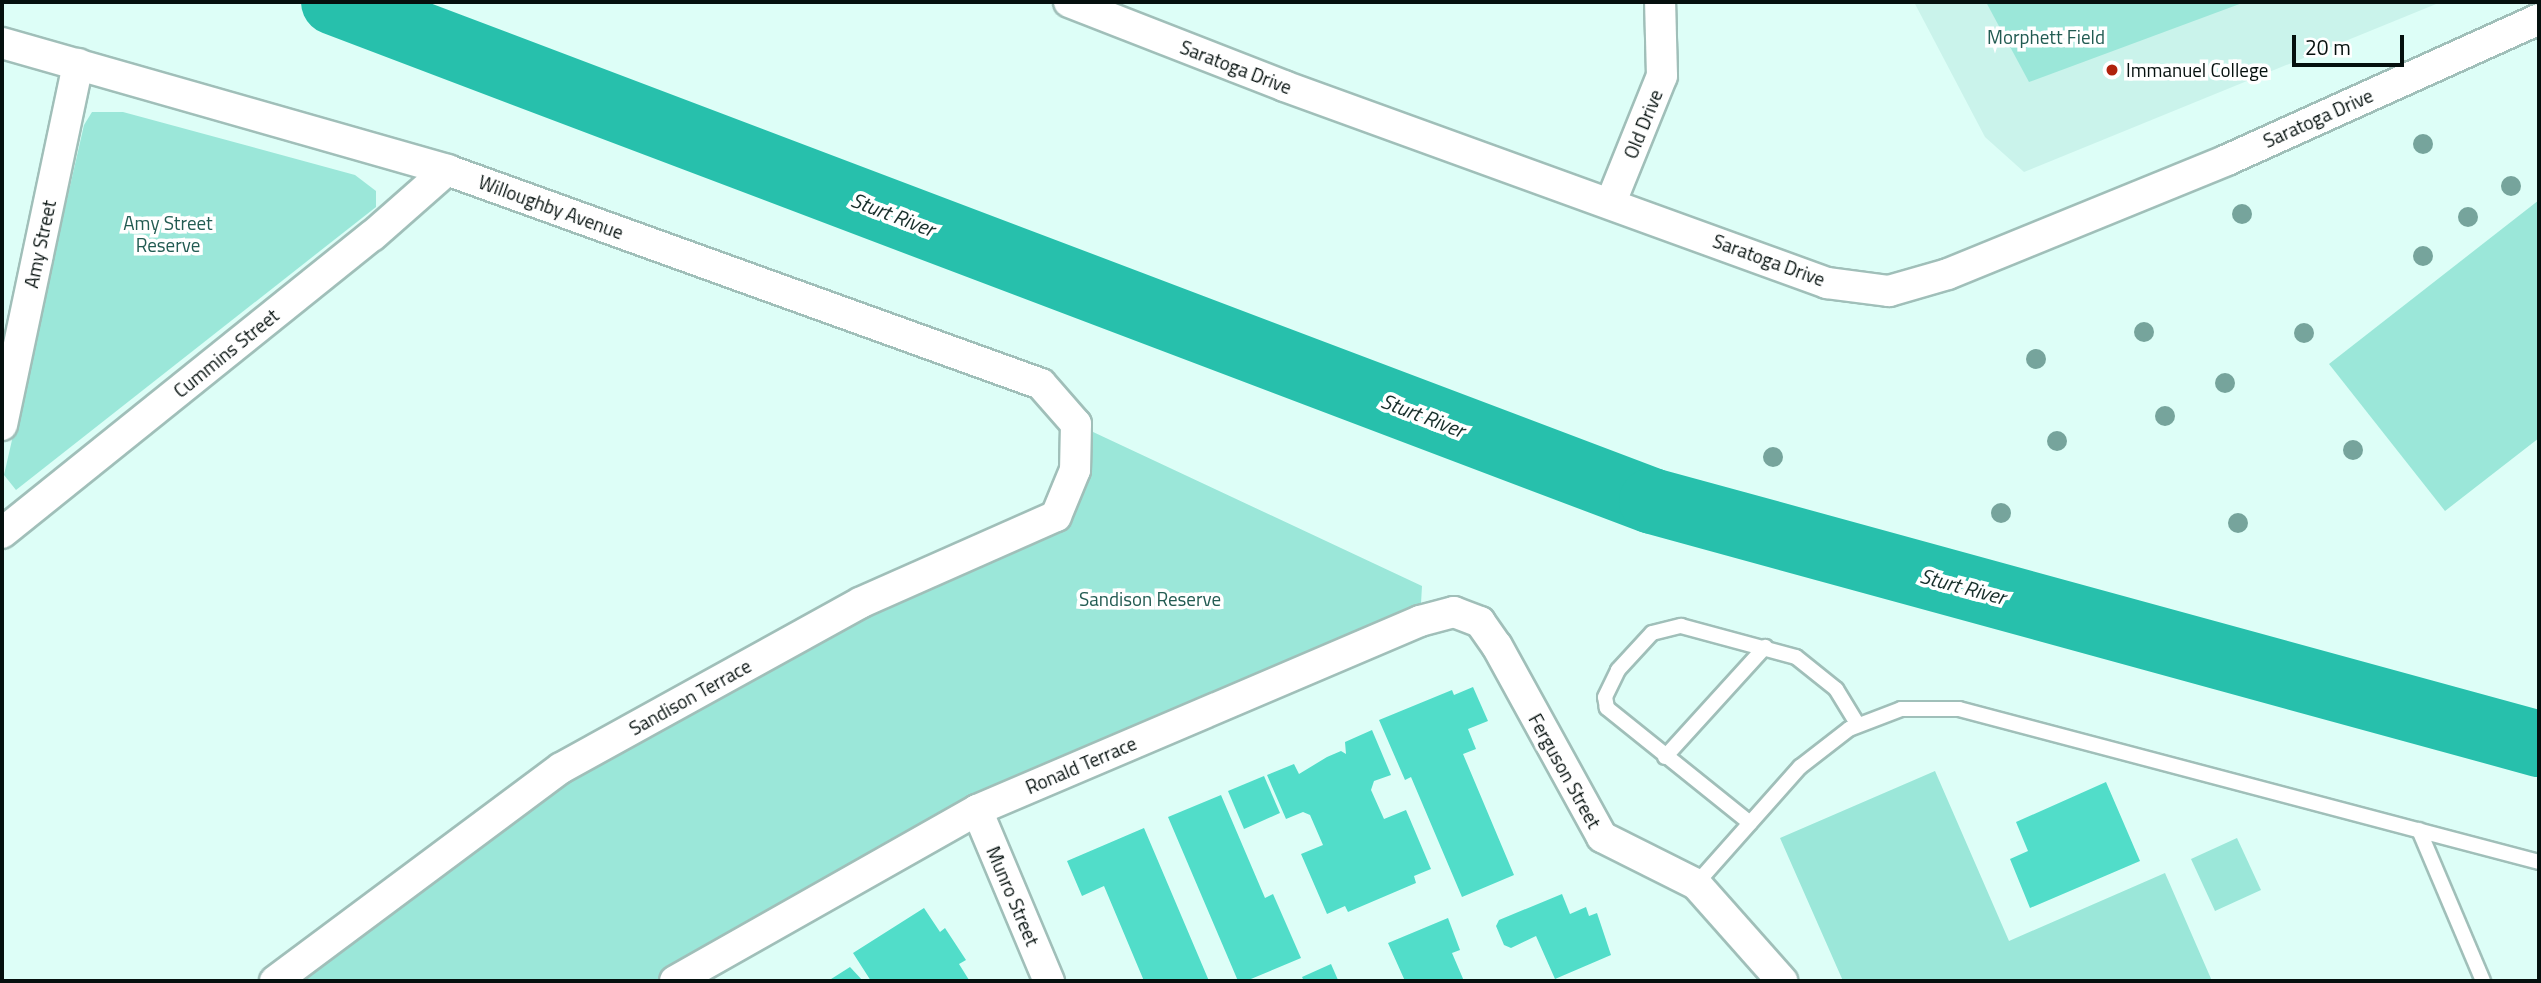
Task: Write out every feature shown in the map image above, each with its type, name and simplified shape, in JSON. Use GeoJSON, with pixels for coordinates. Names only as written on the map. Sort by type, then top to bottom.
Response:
{"type":"FeatureCollection","features":[{"type":"Feature","properties":{"kind":"street","name":"Saratoga Drive"},"geometry":{"type":"LineString","coordinates":[[1069,2],[1284,86],[1611,202],[1827,283],[1889,291],[1948,274],[2227,159],[2539,19]]}},
{"type":"Feature","properties":{"kind":"street","name":"Old Drive"},"geometry":{"type":"LineString","coordinates":[[1611,202],[1662,76],[1660,2]]}},
{"type":"Feature","properties":{"kind":"street","name":"Willoughby Avenue"},"geometry":{"type":"LineString","coordinates":[[2,43],[447,170],[1041,384],[1076,425]]}},
{"type":"Feature","properties":{"kind":"street","name":"Amy Street"},"geometry":{"type":"LineString","coordinates":[[2,425],[78,64]]}},
{"type":"Feature","properties":{"kind":"street","name":"Cummins Street"},"geometry":{"type":"LineString","coordinates":[[2,533],[372,236],[447,170]]}},
{"type":"Feature","properties":{"kind":"street","name":"Sandison Terrace"},"geometry":{"type":"LineString","coordinates":[[275,981],[561,768],[860,603],[1056,516],[1075,470],[1076,425]]}},
{"type":"Feature","properties":{"kind":"street","name":"Ronald Terrace"},"geometry":{"type":"LineString","coordinates":[[675,981],[977,810],[1420,621],[1454,612],[1480,622],[1497,646]]}},
{"type":"Feature","properties":{"kind":"street","name":"Ferguson Street"},"geometry":{"type":"LineString","coordinates":[[1497,646],[1602,837],[1696,884],[1782,981]]}},
{"type":"Feature","properties":{"kind":"street","name":"Munro Street"},"geometry":{"type":"LineString","coordinates":[[977,810],[1049,981]]}},
{"type":"Feature","properties":{"kind":"lane"},"geometry":{"type":"LineString","coordinates":[[1750,823],[1607,708],[1605,697],[1618,670],[1663,627],[1681,626],[1765,647],[1811,667],[1836,689],[1858,725]]}},
{"type":"Feature","properties":{"kind":"lane"},"geometry":{"type":"LineString","coordinates":[[1665,757],[1765,647]]}},
{"type":"Feature","properties":{"kind":"lane"},"geometry":{"type":"LineString","coordinates":[[1696,884],[1800,768],[1858,725],[1900,709],[1959,709],[2538,864]]}},
{"type":"Feature","properties":{"kind":"lane"},"geometry":{"type":"LineString","coordinates":[[2418,830],[2483,981]]}},
{"type":"Feature","properties":{"kind":"shaded area","name":"Immanuel College"},"geometry":{"type":"Polygon","coordinates":[[[1914,2],[2441,2],[2024,172],[1985,137],[1914,2]]]}},
{"type":"Feature","properties":{"kind":"green space","name":"Morphett Field"},"geometry":{"type":"Polygon","coordinates":[[[1986,2],[2245,2],[2029,82],[1986,2]]]}},
{"type":"Feature","properties":{"kind":"green space","name":"Amy Street Reserve"},"geometry":{"type":"Polygon","coordinates":[[[92,112],[123,112],[355,175],[376,191],[376,207],[16,490],[4,475],[84,125],[92,112]]]}},
{"type":"Feature","properties":{"kind":"green space"},"geometry":{"type":"Polygon","coordinates":[[[2539,200],[2539,438],[2445,511],[2329,364],[2539,200]]]}},
{"type":"Feature","properties":{"kind":"green space","name":"Sandison Reserve"},"geometry":{"type":"Polygon","coordinates":[[[1076,424],[1422,586],[1420,621],[977,810],[675,981],[275,981],[561,768],[1056,516],[1076,424]]]}},
{"type":"Feature","properties":{"kind":"green space"},"geometry":{"type":"Polygon","coordinates":[[[1935,771],[2009,941],[2165,873],[2212,981],[1843,981],[1780,838],[1935,771]]]}},
{"type":"Feature","properties":{"kind":"green space"},"geometry":{"type":"Polygon","coordinates":[[[2237,838],[2261,890],[2215,911],[2191,859],[2237,838]]]}},
{"type":"Feature","properties":{"kind":"building"},"geometry":{"type":"Polygon","coordinates":[[[1473,687],[1488,721],[1468,729],[1476,749],[1463,754],[1514,875],[1462,897],[1411,777],[1405,780],[1379,720],[1452,690],[1454,695],[1473,687]]]}},
{"type":"Feature","properties":{"kind":"building"},"geometry":{"type":"Polygon","coordinates":[[[1372,730],[1391,775],[1374,781],[1371,790],[1384,819],[1406,810],[1431,869],[1414,876],[1416,883],[1348,912],[1345,906],[1327,914],[1301,854],[1323,845],[1310,815],[1303,812],[1286,819],[1267,775],[1294,764],[1299,774],[1341,751],[1346,754],[1345,742],[1372,730]]]}},
{"type":"Feature","properties":{"kind":"building"},"geometry":{"type":"Polygon","coordinates":[[[1264,776],[1280,813],[1244,829],[1228,791],[1264,776]]]}},
{"type":"Feature","properties":{"kind":"building"},"geometry":{"type":"Polygon","coordinates":[[[2106,782],[2140,861],[2030,908],[2010,859],[2028,851],[2016,822],[2106,782]]]}},
{"type":"Feature","properties":{"kind":"building"},"geometry":{"type":"Polygon","coordinates":[[[1221,795],[1265,898],[1273,894],[1301,958],[1246,981],[1238,981],[1168,817],[1221,795]]]}},
{"type":"Feature","properties":{"kind":"building"},"geometry":{"type":"Polygon","coordinates":[[[1144,828],[1209,981],[1144,981],[1104,886],[1082,896],[1067,861],[1144,828]]]}},
{"type":"Feature","properties":{"kind":"building"},"geometry":{"type":"Polygon","coordinates":[[[1562,894],[1570,914],[1586,907],[1589,916],[1597,913],[1611,955],[1555,979],[1536,936],[1511,948],[1504,945],[1496,926],[1499,920],[1562,894]]]}},
{"type":"Feature","properties":{"kind":"building"},"geometry":{"type":"Polygon","coordinates":[[[924,908],[940,932],[945,928],[966,960],[959,964],[969,980],[871,981],[853,953],[924,908]]]}},
{"type":"Feature","properties":{"kind":"building"},"geometry":{"type":"Polygon","coordinates":[[[1448,918],[1460,950],[1452,953],[1464,981],[1405,981],[1388,943],[1448,918]]]}},
{"type":"Feature","properties":{"kind":"building"},"geometry":{"type":"Polygon","coordinates":[[[1331,964],[1338,980],[1304,981],[1302,977],[1331,964]]]}},
{"type":"Feature","properties":{"kind":"building"},"geometry":{"type":"Polygon","coordinates":[[[850,967],[863,981],[828,981],[850,967]]]}},
{"type":"Feature","properties":{"kind":"waterway","name":"Sturt River"},"geometry":{"type":"LineString","coordinates":[[334,2],[1652,501],[2539,744]]}},
{"type":"Feature","properties":{"kind":"place","name":"Immanuel College"},"geometry":{"type":"Point","coordinates":[2112,70]}}]}
